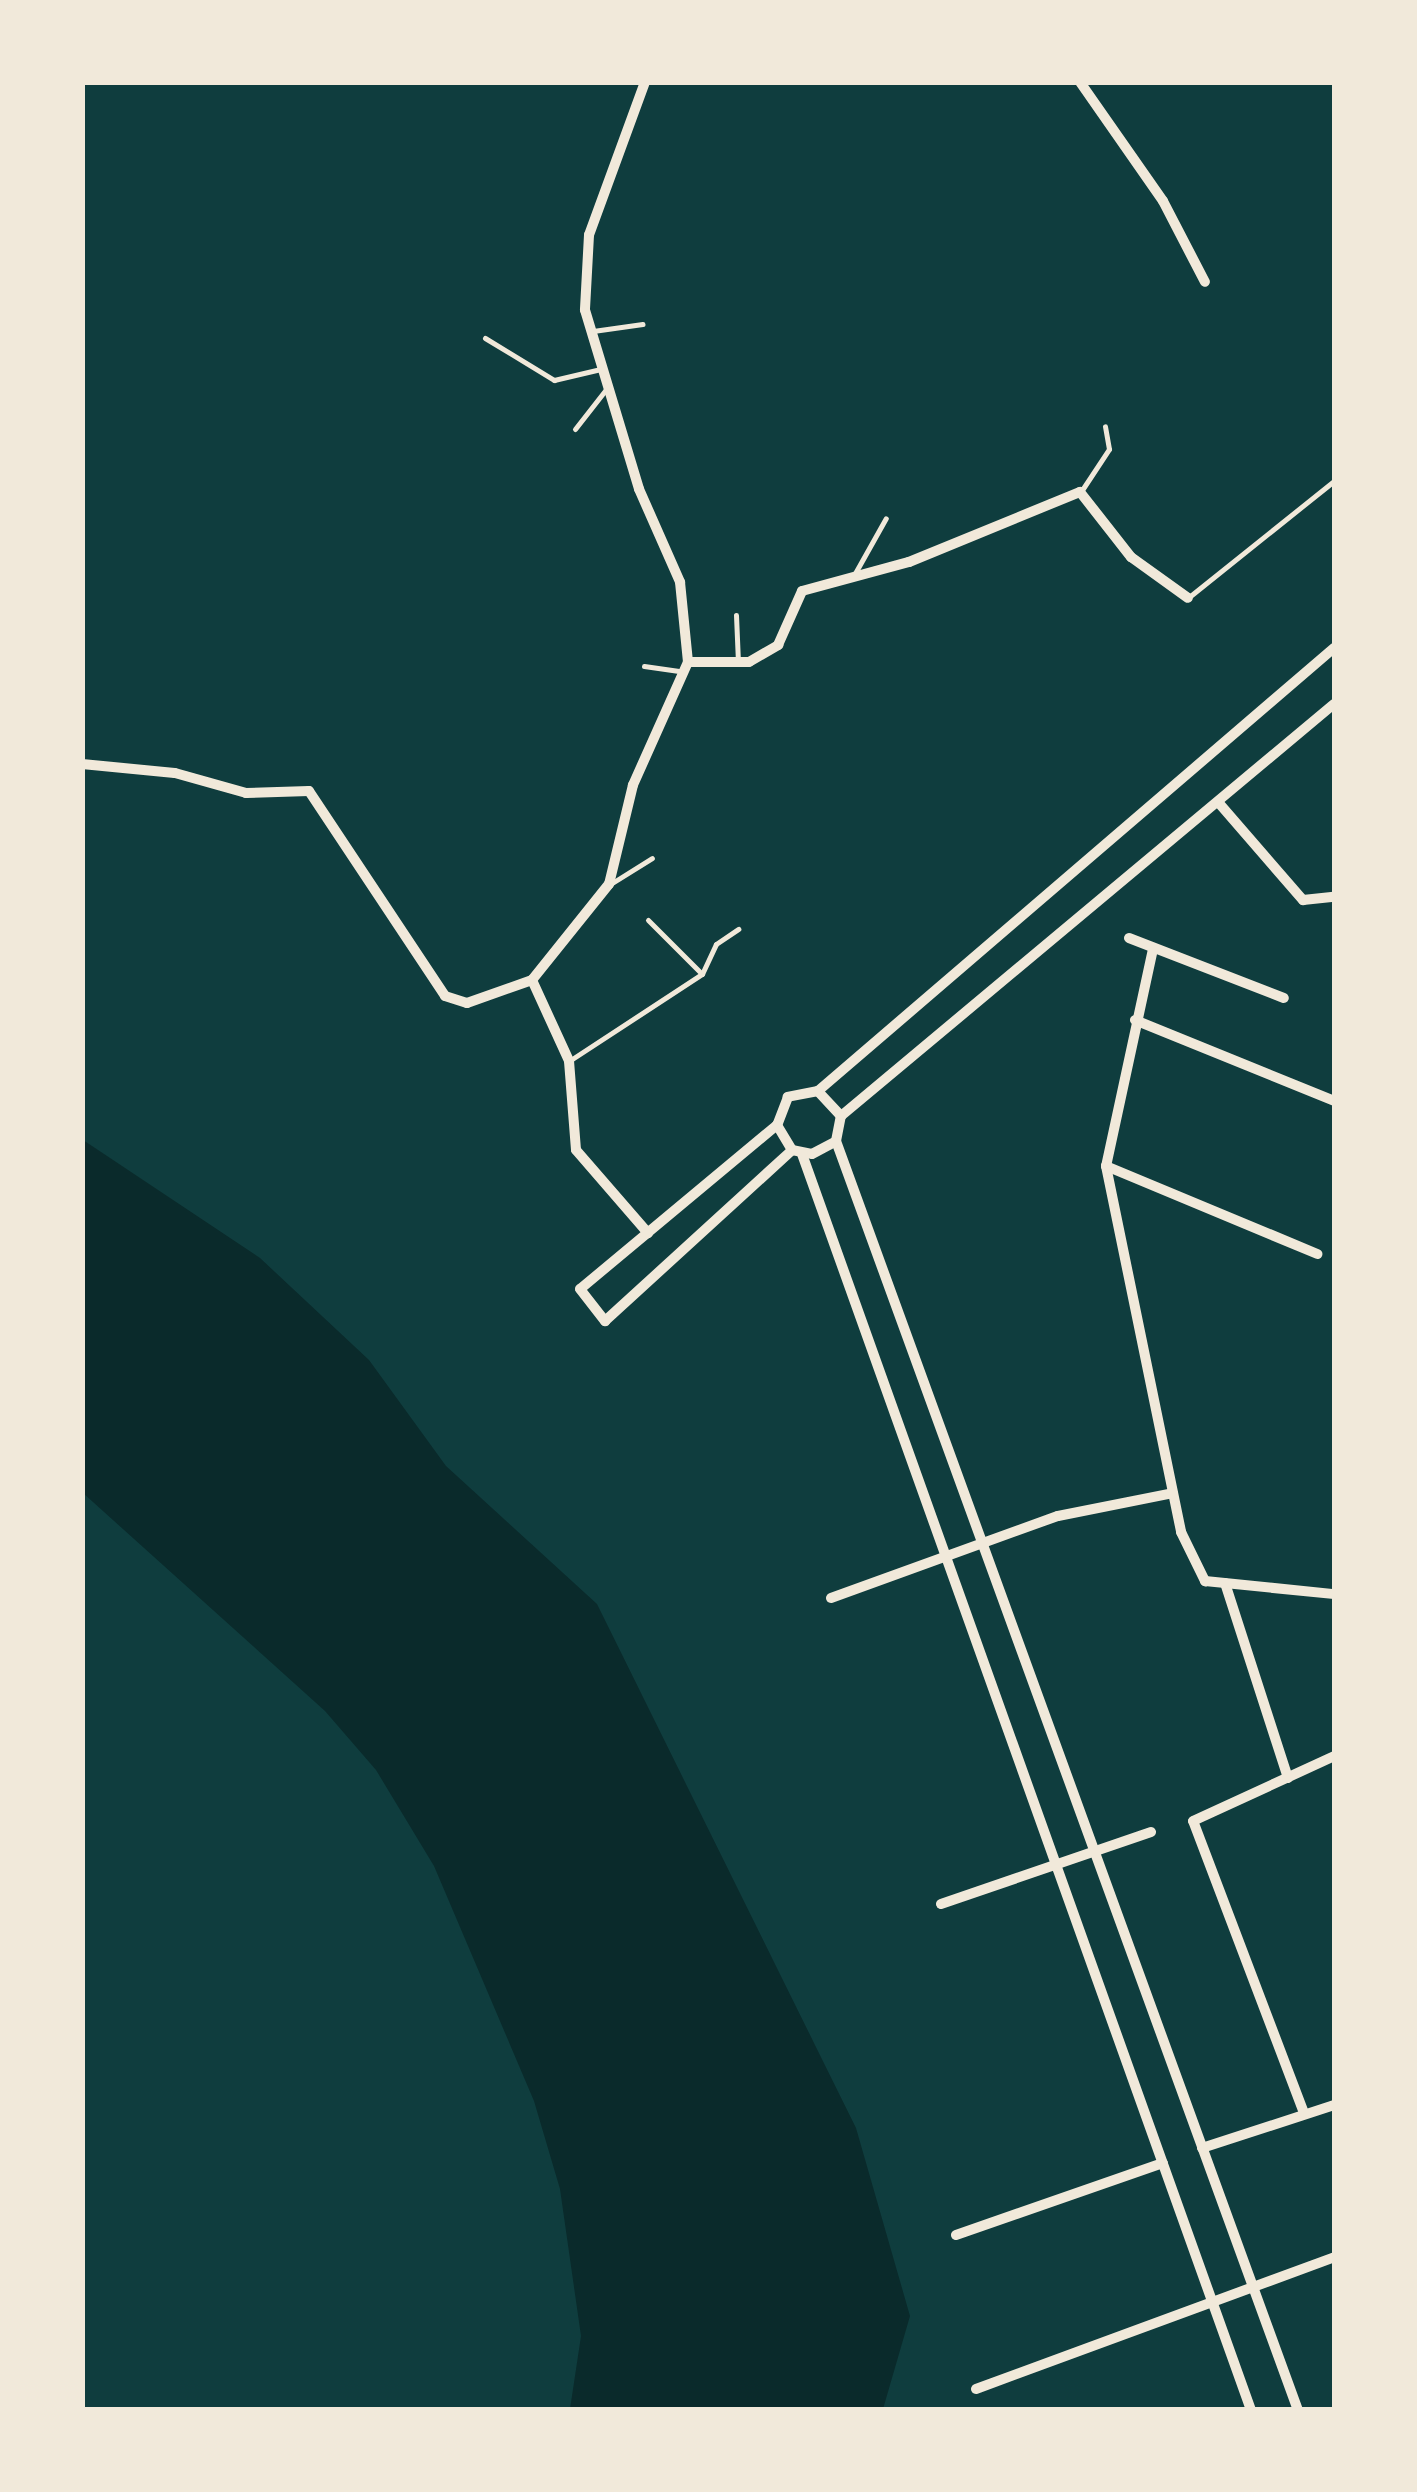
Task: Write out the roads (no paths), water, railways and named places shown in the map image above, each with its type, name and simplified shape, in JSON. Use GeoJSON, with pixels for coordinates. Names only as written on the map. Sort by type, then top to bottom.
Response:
{"type":"FeatureCollection","features":[{"type":"Feature","properties":{"kind":"street"},"geometry":{"type":"LineString","coordinates":[[82,764],[175,772],[246,793],[309,791],[445,996],[467,1003],[532,980],[609,884],[633,785],[686,667],[680,582],[600,369],[590,331],[582,269],[589,235],[645,82]]}},
{"type":"Feature","properties":{"kind":"street"},"geometry":{"type":"LineString","coordinates":[[1080,82],[1163,201],[1205,282]]}},
{"type":"Feature","properties":{"kind":"street"},"geometry":{"type":"LineString","coordinates":[[686,667],[738,664],[778,645],[802,591],[1080,492],[1131,557],[1188,598]]}},
{"type":"Feature","properties":{"kind":"street"},"geometry":{"type":"LineString","coordinates":[[836,1140],[797,1152],[605,1322],[580,1290],[777,1125],[788,1097],[818,1091],[1334,648]]}},
{"type":"Feature","properties":{"kind":"street"},"geometry":{"type":"LineString","coordinates":[[1298,2410],[836,1140],[840,1116],[1334,704]]}},
{"type":"Feature","properties":{"kind":"street"},"geometry":{"type":"LineString","coordinates":[[1218,802],[1303,900],[1334,897]]}},
{"type":"Feature","properties":{"kind":"street"},"geometry":{"type":"LineString","coordinates":[[1129,938],[1284,998]]}},
{"type":"Feature","properties":{"kind":"street"},"geometry":{"type":"LineString","coordinates":[[1153,949],[1106,1166],[1173,1493],[1204,1581],[1334,1594]]}},
{"type":"Feature","properties":{"kind":"street"},"geometry":{"type":"LineString","coordinates":[[532,980],[570,1061],[576,1150],[648,1233]]}},
{"type":"Feature","properties":{"kind":"street"},"geometry":{"type":"LineString","coordinates":[[1135,1020],[1334,1101]]}},
{"type":"Feature","properties":{"kind":"street"},"geometry":{"type":"LineString","coordinates":[[818,1091],[840,1116]]}},
{"type":"Feature","properties":{"kind":"street"},"geometry":{"type":"LineString","coordinates":[[777,1125],[797,1152],[946,1555],[1251,2410]]}},
{"type":"Feature","properties":{"kind":"street"},"geometry":{"type":"LineString","coordinates":[[1106,1166],[1317,1254]]}},
{"type":"Feature","properties":{"kind":"street"},"geometry":{"type":"LineString","coordinates":[[831,1598],[980,1544],[1173,1493]]}},
{"type":"Feature","properties":{"kind":"street"},"geometry":{"type":"LineString","coordinates":[[1225,1583],[1288,1778]]}},
{"type":"Feature","properties":{"kind":"street"},"geometry":{"type":"LineString","coordinates":[[1304,2113],[1194,1821],[1334,1756]]}},
{"type":"Feature","properties":{"kind":"street"},"geometry":{"type":"LineString","coordinates":[[941,1904],[1152,1832]]}},
{"type":"Feature","properties":{"kind":"street"},"geometry":{"type":"LineString","coordinates":[[1202,2148],[1334,2105]]}},
{"type":"Feature","properties":{"kind":"street"},"geometry":{"type":"LineString","coordinates":[[956,2235],[1163,2163]]}},
{"type":"Feature","properties":{"kind":"street"},"geometry":{"type":"LineString","coordinates":[[976,2388],[1334,2258]]}},
{"type":"Feature","properties":{"kind":"lane"},"geometry":{"type":"LineString","coordinates":[[590,331],[643,324]]}},
{"type":"Feature","properties":{"kind":"lane"},"geometry":{"type":"LineString","coordinates":[[485,338],[554,380],[600,369]]}},
{"type":"Feature","properties":{"kind":"lane"},"geometry":{"type":"LineString","coordinates":[[575,428],[607,388]]}},
{"type":"Feature","properties":{"kind":"lane"},"geometry":{"type":"LineString","coordinates":[[1080,492],[1104,461],[1106,426]]}},
{"type":"Feature","properties":{"kind":"lane"},"geometry":{"type":"LineString","coordinates":[[1188,598],[1334,481]]}},
{"type":"Feature","properties":{"kind":"lane"},"geometry":{"type":"LineString","coordinates":[[854,575],[886,518]]}},
{"type":"Feature","properties":{"kind":"lane"},"geometry":{"type":"LineString","coordinates":[[736,615],[738,664]]}},
{"type":"Feature","properties":{"kind":"lane"},"geometry":{"type":"LineString","coordinates":[[644,666],[686,667]]}},
{"type":"Feature","properties":{"kind":"lane"},"geometry":{"type":"LineString","coordinates":[[609,884],[652,858]]}},
{"type":"Feature","properties":{"kind":"lane"},"geometry":{"type":"LineString","coordinates":[[648,920],[702,974]]}},
{"type":"Feature","properties":{"kind":"lane"},"geometry":{"type":"LineString","coordinates":[[570,1061],[702,974],[716,944],[738,929]]}},
{"type":"Feature","properties":{"kind":"water"},"geometry":{"type":"Polygon","coordinates":[[[83,1140],[260,1258],[369,1360],[446,1466],[597,1604],[856,2128],[910,2316],[883,2409],[570,2409],[581,2336],[560,2189],[534,2101],[434,1866],[376,1770],[325,1711],[83,1493],[83,1140]]]}}]}
